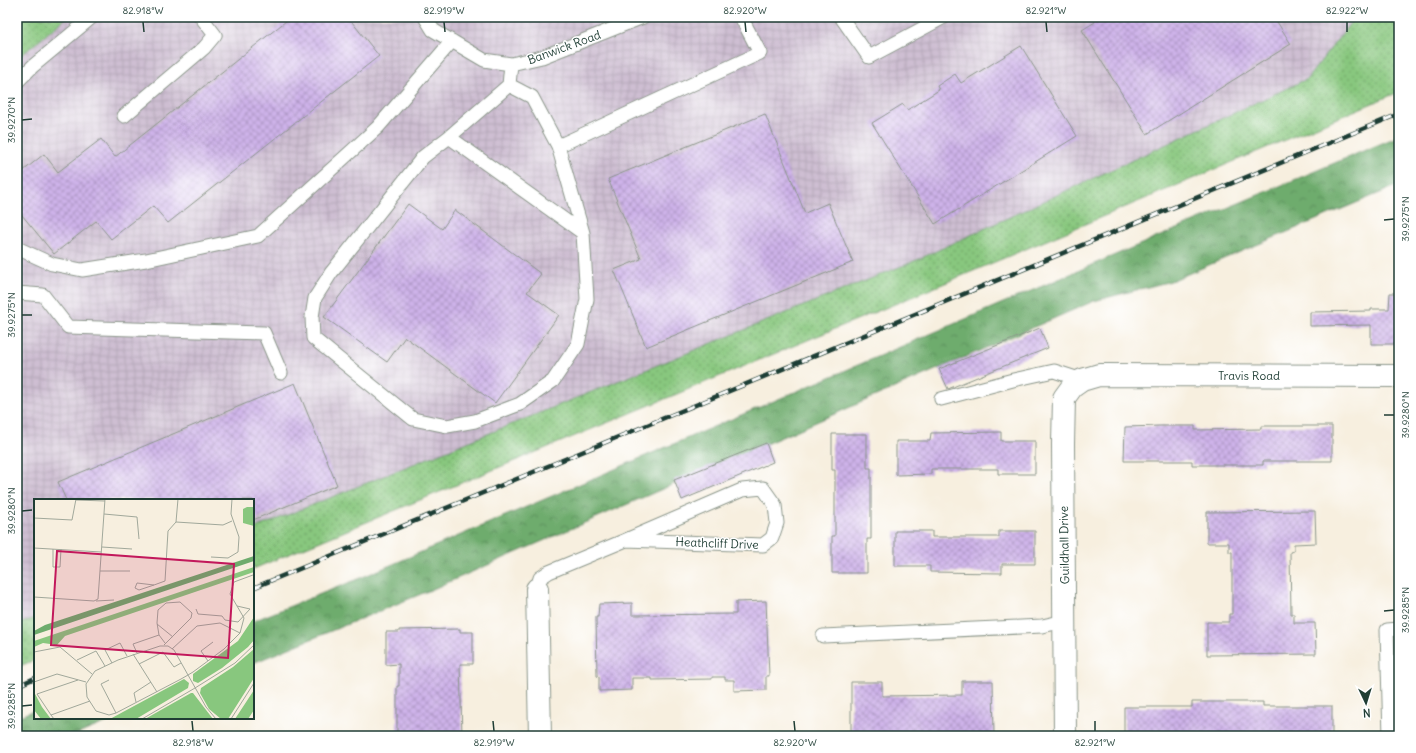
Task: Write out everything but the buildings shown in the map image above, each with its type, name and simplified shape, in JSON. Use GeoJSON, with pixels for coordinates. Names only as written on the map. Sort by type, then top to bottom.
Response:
{"type":"FeatureCollection","features":[{"type":"Feature","properties":{"kind":"street","name":"Travis Road"},"geometry":{"type":"LineString","coordinates":[[1090,378],[1399,376]]}},
{"type":"Feature","properties":{"kind":"street","name":"Guildhall Drive"},"geometry":{"type":"LineString","coordinates":[[1064,736],[1064,398],[1072,387],[1090,378]]}},
{"type":"Feature","properties":{"kind":"street","name":"Heathcliff Drive"},"geometry":{"type":"LineString","coordinates":[[537,589],[540,736]]}},
{"type":"Feature","properties":{"kind":"lane"},"geometry":{"type":"LineString","coordinates":[[17,82],[33,66],[92,17]]}},
{"type":"Feature","properties":{"kind":"lane"},"geometry":{"type":"LineString","coordinates":[[124,116],[204,48],[215,35],[201,17]]}},
{"type":"Feature","properties":{"kind":"lane","name":"Banwick Road"},"geometry":{"type":"LineString","coordinates":[[425,17],[433,30],[484,60],[510,64],[542,57],[643,17]]}},
{"type":"Feature","properties":{"kind":"lane"},"geometry":{"type":"LineString","coordinates":[[558,146],[760,53],[741,17]]}},
{"type":"Feature","properties":{"kind":"lane"},"geometry":{"type":"LineString","coordinates":[[841,17],[869,57],[944,17]]}},
{"type":"Feature","properties":{"kind":"lane"},"geometry":{"type":"LineString","coordinates":[[17,248],[52,264],[82,270],[146,260],[258,236],[378,127],[452,40]]}},
{"type":"Feature","properties":{"kind":"lane"},"geometry":{"type":"LineString","coordinates":[[509,85],[532,97],[558,146],[583,233],[587,299],[578,344],[553,381],[520,404],[475,421],[447,426],[414,419],[313,338],[312,317],[315,298],[331,273],[422,157],[509,85],[510,64]]}},
{"type":"Feature","properties":{"kind":"lane"},"geometry":{"type":"LineString","coordinates":[[448,137],[583,233]]}},
{"type":"Feature","properties":{"kind":"lane"},"geometry":{"type":"LineString","coordinates":[[17,293],[42,295],[68,327],[264,333],[281,373]]}},
{"type":"Feature","properties":{"kind":"lane"},"geometry":{"type":"LineString","coordinates":[[941,399],[1054,371],[1090,378]]}},
{"type":"Feature","properties":{"kind":"lane","name":"Heathcliff Drive"},"geometry":{"type":"LineString","coordinates":[[537,589],[540,578],[549,572],[742,490],[762,488],[775,505],[777,523],[772,538],[763,545],[626,540]]}},
{"type":"Feature","properties":{"kind":"lane"},"geometry":{"type":"LineString","coordinates":[[823,636],[1042,626],[1065,621]]}},
{"type":"Feature","properties":{"kind":"lane"},"geometry":{"type":"LineString","coordinates":[[1390,736],[1387,630],[1399,629]]}},
{"type":"Feature","properties":{"kind":"shaded area"},"geometry":{"type":"Polygon","coordinates":[[[67,17],[1355,17],[1307,79],[917,260],[254,529],[254,499],[34,499],[34,618],[17,625],[17,60],[67,17]]]}},
{"type":"Feature","properties":{"kind":"green space"},"geometry":{"type":"Polygon","coordinates":[[[17,17],[67,17],[17,59],[17,17]]]}},
{"type":"Feature","properties":{"kind":"green space"},"geometry":{"type":"Polygon","coordinates":[[[1355,17],[1399,17],[1399,92],[895,304],[254,569],[254,529],[917,260],[1307,79],[1355,17]]]}},
{"type":"Feature","properties":{"kind":"green space"},"geometry":{"type":"Polygon","coordinates":[[[1399,136],[1399,185],[1171,281],[1094,301],[426,592],[254,663],[254,621],[358,579],[1122,252],[1399,136]]]}},
{"type":"Feature","properties":{"kind":"green space"},"geometry":{"type":"Polygon","coordinates":[[[34,618],[34,660],[17,667],[17,625],[34,618]]]}},
{"type":"Feature","properties":{"kind":"green space"},"geometry":{"type":"Polygon","coordinates":[[[34,710],[34,719],[115,719],[73,736],[17,736],[17,717],[34,710]]]}},
{"type":"Feature","properties":{"kind":"railway"},"geometry":{"type":"LineString","coordinates":[[254,588],[1399,114]]}},
{"type":"Feature","properties":{"kind":"railway"},"geometry":{"type":"LineString","coordinates":[[17,686],[34,678]]}}]}
